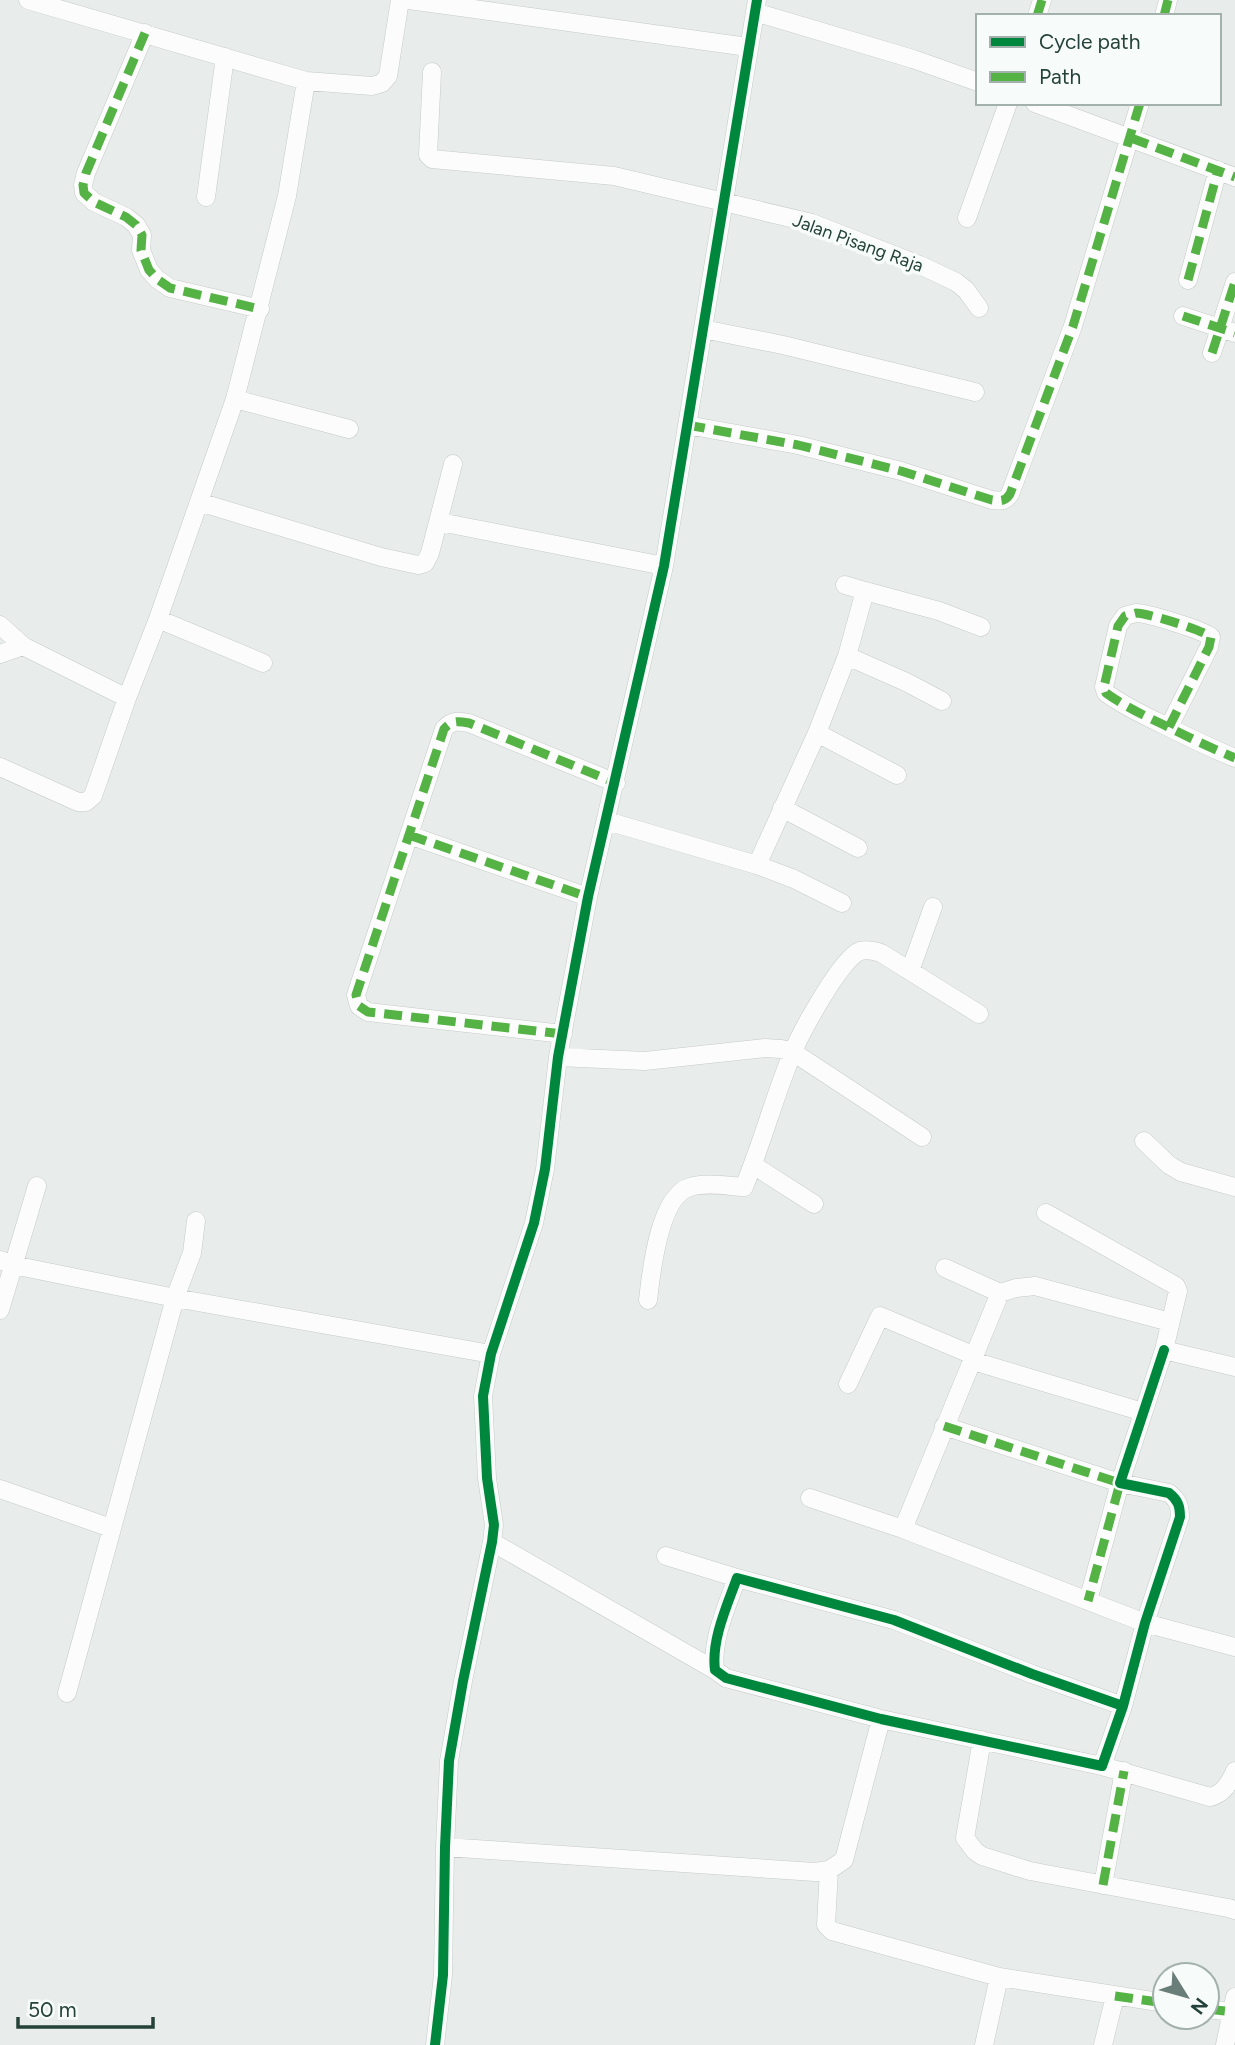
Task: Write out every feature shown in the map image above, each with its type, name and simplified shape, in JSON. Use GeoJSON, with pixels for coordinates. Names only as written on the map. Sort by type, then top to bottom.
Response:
{"type":"FeatureCollection","features":[{"type":"Feature","properties":{"kind":"street"},"geometry":{"type":"LineString","coordinates":[[28,0],[306,81],[372,86],[382,83],[388,76],[400,0]]}},
{"type":"Feature","properties":{"kind":"street"},"geometry":{"type":"LineString","coordinates":[[409,0],[748,47]]}},
{"type":"Feature","properties":{"kind":"street"},"geometry":{"type":"LineString","coordinates":[[435,2045],[443,1975],[445,1847],[450,1761],[494,1525],[487,1478],[483,1396],[491,1354],[534,1223],[545,1169],[558,1057],[588,897],[664,566],[756,6],[976,81]]}},
{"type":"Feature","properties":{"kind":"street"},"geometry":{"type":"LineString","coordinates":[[145,33],[86,173],[83,193],[136,225],[142,235],[141,250],[149,270],[170,288],[260,309]]}},
{"type":"Feature","properties":{"kind":"street"},"geometry":{"type":"LineString","coordinates":[[206,197],[225,57]]}},
{"type":"Feature","properties":{"kind":"street","name":"Jalan Pisang Raja"},"geometry":{"type":"LineString","coordinates":[[432,72],[428,155],[432,159],[614,176],[819,225],[956,282],[966,290],[979,309]]}},
{"type":"Feature","properties":{"kind":"street"},"geometry":{"type":"LineString","coordinates":[[0,767],[78,802],[86,802],[93,796],[235,399],[287,196],[306,81]]}},
{"type":"Feature","properties":{"kind":"street"},"geometry":{"type":"LineString","coordinates":[[967,218],[1007,105]]}},
{"type":"Feature","properties":{"kind":"street"},"geometry":{"type":"LineString","coordinates":[[1040,105],[1226,174],[1188,280]]}},
{"type":"Feature","properties":{"kind":"street"},"geometry":{"type":"LineString","coordinates":[[687,425],[798,445],[901,471],[992,500],[1005,500],[1010,494],[1073,326],[1139,105]]}},
{"type":"Feature","properties":{"kind":"street"},"geometry":{"type":"LineString","coordinates":[[1212,354],[1228,331],[1235,282]]}},
{"type":"Feature","properties":{"kind":"street"},"geometry":{"type":"LineString","coordinates":[[1183,316],[1228,331]]}},
{"type":"Feature","properties":{"kind":"street"},"geometry":{"type":"LineString","coordinates":[[703,329],[783,345],[975,392]]}},
{"type":"Feature","properties":{"kind":"street"},"geometry":{"type":"LineString","coordinates":[[235,399],[349,429]]}},
{"type":"Feature","properties":{"kind":"street"},"geometry":{"type":"LineString","coordinates":[[199,502],[382,557],[418,565],[428,559],[440,522],[453,464]]}},
{"type":"Feature","properties":{"kind":"street"},"geometry":{"type":"LineString","coordinates":[[440,522],[664,566]]}},
{"type":"Feature","properties":{"kind":"street"},"geometry":{"type":"LineString","coordinates":[[845,586],[939,611],[981,627]]}},
{"type":"Feature","properties":{"kind":"street"},"geometry":{"type":"LineString","coordinates":[[757,865],[817,733],[846,656],[865,592]]}},
{"type":"Feature","properties":{"kind":"street"},"geometry":{"type":"LineString","coordinates":[[1169,727],[1209,647],[1211,637],[1198,629],[1138,613],[1125,616],[1118,626],[1105,691],[1111,697],[1169,727],[1235,758]]}},
{"type":"Feature","properties":{"kind":"street"},"geometry":{"type":"LineString","coordinates":[[158,619],[263,663]]}},
{"type":"Feature","properties":{"kind":"street"},"geometry":{"type":"LineString","coordinates":[[0,625],[23,646],[127,698]]}},
{"type":"Feature","properties":{"kind":"street"},"geometry":{"type":"LineString","coordinates":[[0,654],[23,646]]}},
{"type":"Feature","properties":{"kind":"street"},"geometry":{"type":"LineString","coordinates":[[846,656],[942,701]]}},
{"type":"Feature","properties":{"kind":"street"},"geometry":{"type":"LineString","coordinates":[[563,1034],[368,1012],[359,1006],[356,995],[444,729],[451,722],[458,720],[469,723],[616,783]]}},
{"type":"Feature","properties":{"kind":"street"},"geometry":{"type":"LineString","coordinates":[[817,733],[897,775]]}},
{"type":"Feature","properties":{"kind":"street"},"geometry":{"type":"LineString","coordinates":[[782,808],[858,848]]}},
{"type":"Feature","properties":{"kind":"street"},"geometry":{"type":"LineString","coordinates":[[607,821],[757,865],[794,879],[842,903]]}},
{"type":"Feature","properties":{"kind":"street"},"geometry":{"type":"LineString","coordinates":[[409,835],[588,897]]}},
{"type":"Feature","properties":{"kind":"street"},"geometry":{"type":"LineString","coordinates":[[910,971],[933,907]]}},
{"type":"Feature","properties":{"kind":"street"},"geometry":{"type":"LineString","coordinates":[[648,1300],[653,1257],[665,1218],[677,1195],[688,1187],[744,1187],[793,1052],[833,979],[848,959],[858,951],[881,953],[979,1014]]}},
{"type":"Feature","properties":{"kind":"street"},"geometry":{"type":"LineString","coordinates":[[558,1057],[645,1062],[765,1048],[781,1049],[793,1052],[922,1138]]}},
{"type":"Feature","properties":{"kind":"street"},"geometry":{"type":"LineString","coordinates":[[1144,1142],[1181,1172],[1235,1187]]}},
{"type":"Feature","properties":{"kind":"street"},"geometry":{"type":"LineString","coordinates":[[753,1165],[814,1204]]}},
{"type":"Feature","properties":{"kind":"street"},"geometry":{"type":"LineString","coordinates":[[0,1310],[7,1263],[37,1186]]}},
{"type":"Feature","properties":{"kind":"street"},"geometry":{"type":"LineString","coordinates":[[1046,1213],[1176,1286],[1178,1291],[1164,1350],[1120,1483],[1088,1601]]}},
{"type":"Feature","properties":{"kind":"street"},"geometry":{"type":"LineString","coordinates":[[67,1693],[175,1298],[192,1254],[196,1220]]}},
{"type":"Feature","properties":{"kind":"street"},"geometry":{"type":"LineString","coordinates":[[7,1263],[175,1298],[491,1354]]}},
{"type":"Feature","properties":{"kind":"street"},"geometry":{"type":"LineString","coordinates":[[945,1268],[1000,1293],[1035,1286],[1170,1322]]}},
{"type":"Feature","properties":{"kind":"street"},"geometry":{"type":"LineString","coordinates":[[903,1529],[1000,1293]]}},
{"type":"Feature","properties":{"kind":"street"},"geometry":{"type":"LineString","coordinates":[[848,1384],[880,1316],[974,1358],[1143,1412]]}},
{"type":"Feature","properties":{"kind":"street"},"geometry":{"type":"LineString","coordinates":[[1164,1350],[1235,1367]]}},
{"type":"Feature","properties":{"kind":"street"},"geometry":{"type":"LineString","coordinates":[[944,1426],[1120,1483],[1169,1493],[1180,1505],[1180,1517],[1145,1623],[1123,1706],[1102,1766]]}},
{"type":"Feature","properties":{"kind":"street"},"geometry":{"type":"LineString","coordinates":[[0,1489],[111,1528]]}},
{"type":"Feature","properties":{"kind":"street"},"geometry":{"type":"LineString","coordinates":[[810,1498],[903,1529],[1145,1623],[1235,1647]]}},
{"type":"Feature","properties":{"kind":"street"},"geometry":{"type":"LineString","coordinates":[[492,1542],[726,1678],[881,1719],[1124,1771],[1210,1797],[1219,1795],[1235,1773]]}},
{"type":"Feature","properties":{"kind":"street"},"geometry":{"type":"LineString","coordinates":[[666,1556],[894,1620],[1123,1706]]}},
{"type":"Feature","properties":{"kind":"street"},"geometry":{"type":"LineString","coordinates":[[715,1670],[714,1656],[718,1634],[737,1578]]}},
{"type":"Feature","properties":{"kind":"street"},"geometry":{"type":"LineString","coordinates":[[445,1847],[815,1872],[829,1870],[844,1860],[881,1719]]}},
{"type":"Feature","properties":{"kind":"street"},"geometry":{"type":"LineString","coordinates":[[982,1740],[965,1838],[982,1856],[1030,1871],[1235,1910]]}},
{"type":"Feature","properties":{"kind":"street"},"geometry":{"type":"LineString","coordinates":[[1103,1885],[1124,1771]]}},
{"type":"Feature","properties":{"kind":"street"},"geometry":{"type":"LineString","coordinates":[[829,1870],[826,1925],[832,1931],[999,1977],[1151,2001]]}},
{"type":"Feature","properties":{"kind":"street"},"geometry":{"type":"LineString","coordinates":[[984,2045],[999,1977]]}},
{"type":"Feature","properties":{"kind":"street"},"geometry":{"type":"LineString","coordinates":[[1103,2045],[1115,1996]]}},
{"type":"Feature","properties":{"kind":"street"},"geometry":{"type":"LineString","coordinates":[[1226,2045],[1234,2005]]}},
{"type":"Feature","properties":{"kind":"marked path"},"geometry":{"type":"LineString","coordinates":[[1038,14],[1042,0]]}},
{"type":"Feature","properties":{"kind":"marked path"},"geometry":{"type":"LineString","coordinates":[[1164,14],[1168,0]]}},
{"type":"Feature","properties":{"kind":"marked path"},"geometry":{"type":"LineString","coordinates":[[145,33],[86,173],[84,193],[94,202],[126,217],[136,225],[142,235],[141,250],[149,270],[170,288],[260,309]]}},
{"type":"Feature","properties":{"kind":"marked path"},"geometry":{"type":"LineString","coordinates":[[687,425],[798,445],[901,471],[992,500],[1000,501],[1006,498],[1010,494],[1073,326],[1139,105]]}},
{"type":"Feature","properties":{"kind":"marked path"},"geometry":{"type":"LineString","coordinates":[[1131,138],[1235,177]]}},
{"type":"Feature","properties":{"kind":"marked path"},"geometry":{"type":"LineString","coordinates":[[1188,280],[1218,170]]}},
{"type":"Feature","properties":{"kind":"marked path"},"geometry":{"type":"LineString","coordinates":[[1212,353],[1235,282]]}},
{"type":"Feature","properties":{"kind":"marked path"},"geometry":{"type":"LineString","coordinates":[[1183,316],[1235,333]]}},
{"type":"Feature","properties":{"kind":"marked path"},"geometry":{"type":"LineString","coordinates":[[1169,727],[1209,647],[1211,637],[1187,626],[1151,616],[1136,613],[1125,616],[1118,626],[1104,687],[1106,693],[1142,714],[1200,742],[1235,758]]}},
{"type":"Feature","properties":{"kind":"marked path"},"geometry":{"type":"LineString","coordinates":[[563,1034],[368,1012],[359,1006],[356,995],[447,726],[455,722],[469,723],[616,783]]}},
{"type":"Feature","properties":{"kind":"marked path"},"geometry":{"type":"LineString","coordinates":[[409,835],[588,897]]}},
{"type":"Feature","properties":{"kind":"marked path"},"geometry":{"type":"LineString","coordinates":[[944,1426],[1120,1483],[1088,1601]]}},
{"type":"Feature","properties":{"kind":"marked path"},"geometry":{"type":"LineString","coordinates":[[1103,1885],[1124,1771]]}},
{"type":"Feature","properties":{"kind":"marked path"},"geometry":{"type":"LineString","coordinates":[[1115,1996],[1151,2001]]}},
{"type":"Feature","properties":{"kind":"marked path"},"geometry":{"type":"LineString","coordinates":[[1221,2011],[1233,2012]]}},
{"type":"Feature","properties":{"kind":"cycle path"},"geometry":{"type":"LineString","coordinates":[[435,2045],[443,1975],[449,1761],[494,1525],[487,1478],[483,1396],[491,1354],[534,1223],[545,1169],[558,1057],[588,897],[664,566],[757,0]]}},
{"type":"Feature","properties":{"kind":"cycle path"},"geometry":{"type":"LineString","coordinates":[[1123,1706],[894,1620],[737,1578],[715,1647],[715,1670],[726,1678],[881,1719],[1102,1766],[1123,1706],[1145,1623],[1180,1517],[1178,1504],[1169,1493],[1120,1483],[1164,1350]]}}]}
